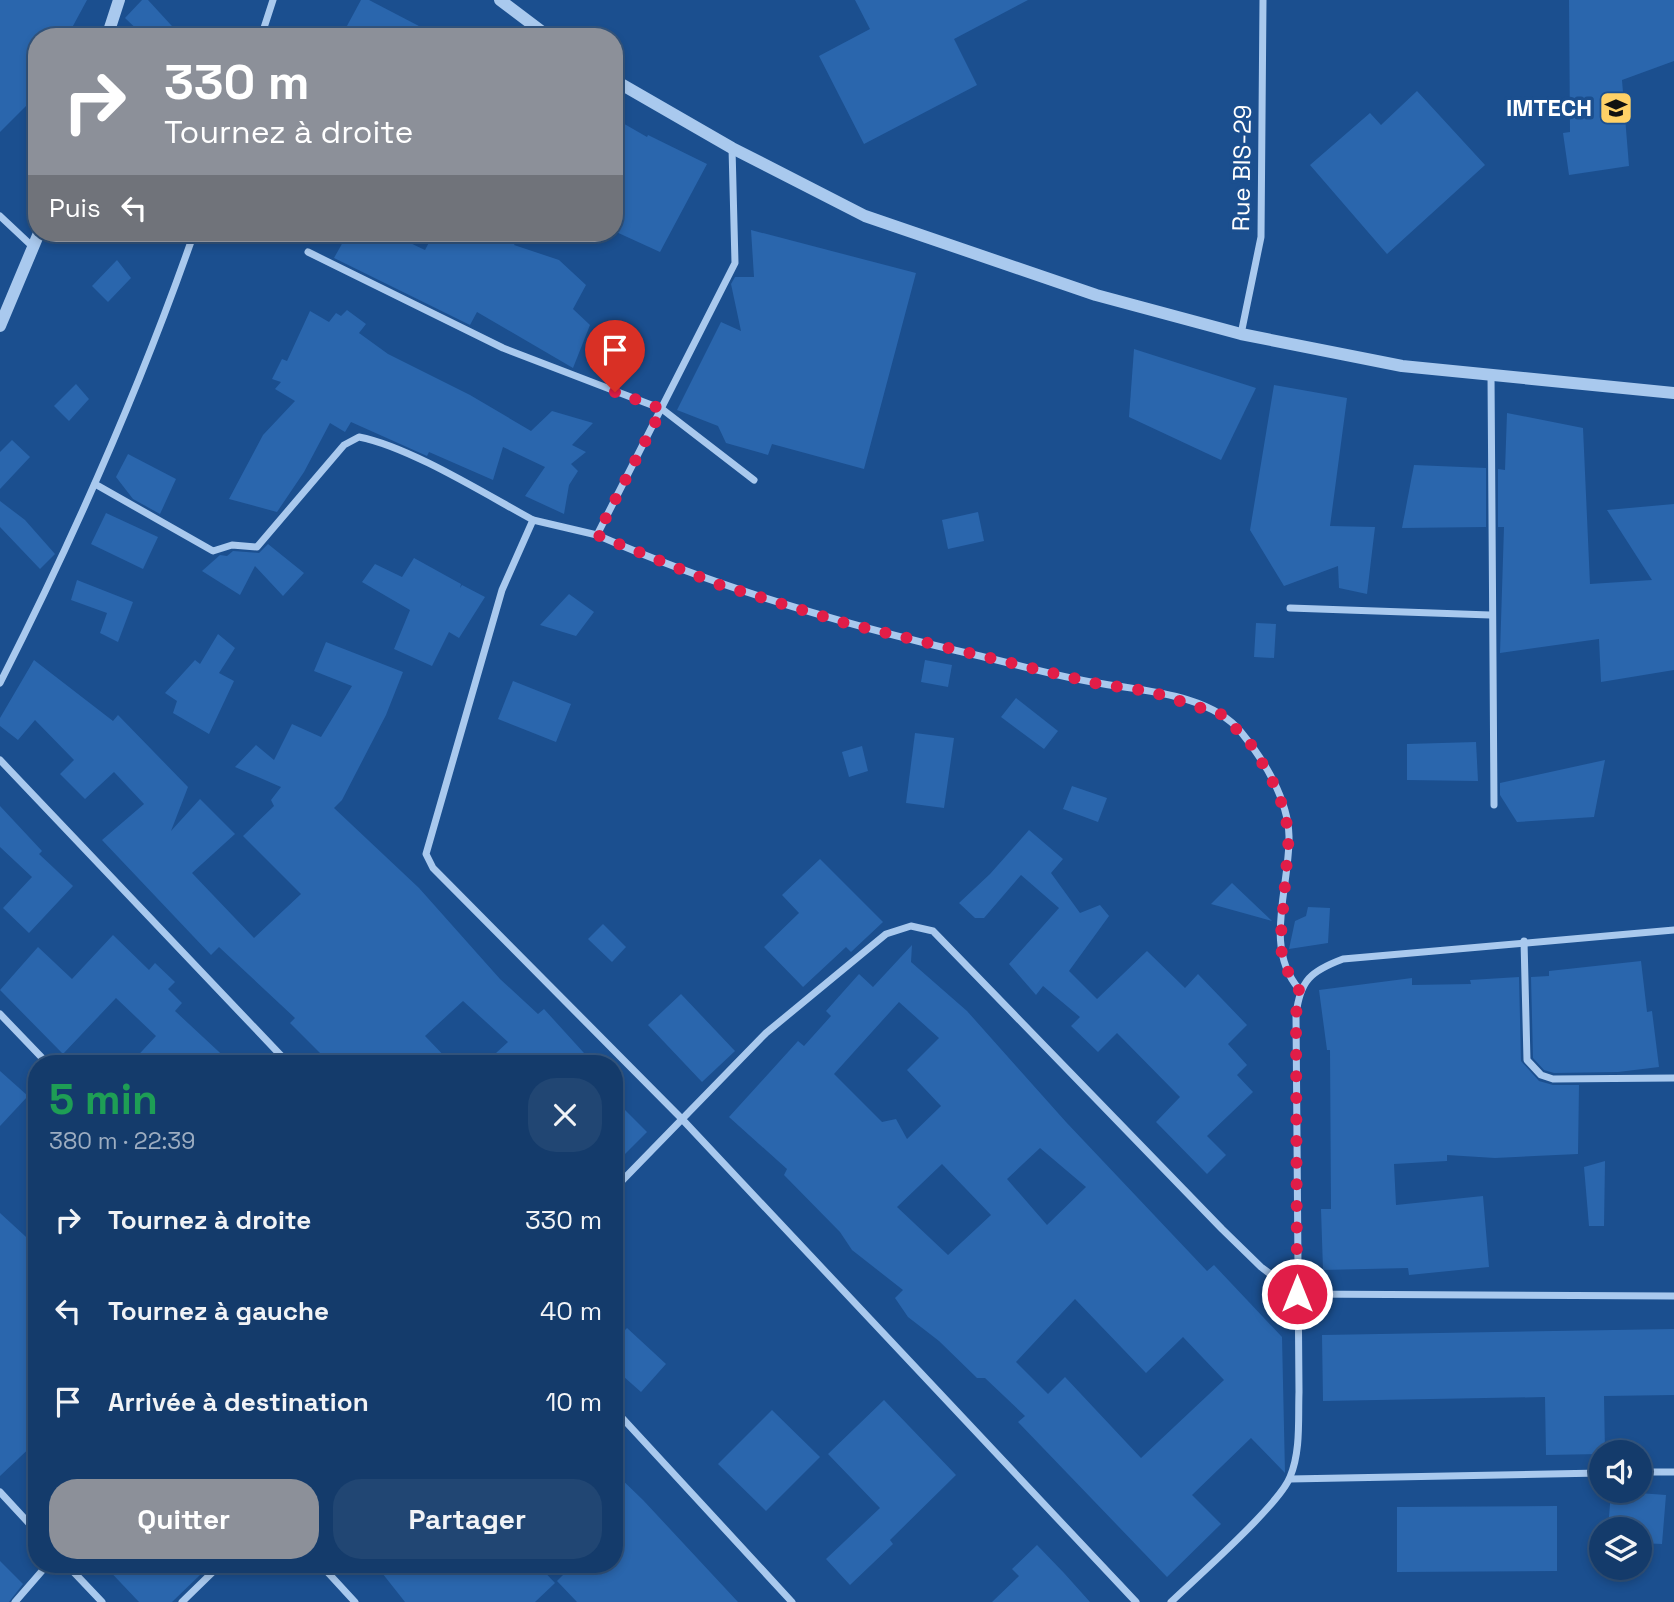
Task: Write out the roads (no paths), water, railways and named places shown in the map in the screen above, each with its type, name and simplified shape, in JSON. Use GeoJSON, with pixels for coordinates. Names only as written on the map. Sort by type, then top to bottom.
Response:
{"type":"FeatureCollection","features":[{"type":"Feature","properties":{"kind":"street"},"geometry":{"type":"LineString","coordinates":[[110,28],[119,0]]}},
{"type":"Feature","properties":{"kind":"street"},"geometry":{"type":"LineString","coordinates":[[264,28],[273,0]]}},
{"type":"Feature","properties":{"kind":"street"},"geometry":{"type":"LineString","coordinates":[[500,0],[537,28]]}},
{"type":"Feature","properties":{"kind":"street","name":"Rue BIS-29"},"geometry":{"type":"LineString","coordinates":[[1241,334],[1261,237],[1264,0]]}},
{"type":"Feature","properties":{"kind":"street"},"geometry":{"type":"LineString","coordinates":[[623,85],[732,148],[866,216],[1096,295],[1241,334],[1402,366],[1674,393]]}},
{"type":"Feature","properties":{"kind":"street"},"geometry":{"type":"LineString","coordinates":[[597,535],[735,263],[732,148]]}},
{"type":"Feature","properties":{"kind":"street"},"geometry":{"type":"LineString","coordinates":[[0,216],[33,247]]}},
{"type":"Feature","properties":{"kind":"street"},"geometry":{"type":"LineString","coordinates":[[0,326],[35,242]]}},
{"type":"Feature","properties":{"kind":"street"},"geometry":{"type":"LineString","coordinates":[[0,683],[119,432],[191,242]]}},
{"type":"Feature","properties":{"kind":"street"},"geometry":{"type":"LineString","coordinates":[[307,252],[503,348],[662,409],[754,481]]}},
{"type":"Feature","properties":{"kind":"street"},"geometry":{"type":"LineString","coordinates":[[1491,375],[1490,615],[1493,805]]}},
{"type":"Feature","properties":{"kind":"street"},"geometry":{"type":"LineString","coordinates":[[95,484],[213,551],[232,545],[257,547],[344,445],[359,437],[374,440],[455,478],[533,520],[597,535],[717,584],[845,623],[1094,683],[1152,692],[1223,715],[1254,748],[1276,788],[1284,810],[1289,835],[1281,934],[1282,962],[1299,989]]}},
{"type":"Feature","properties":{"kind":"street"},"geometry":{"type":"LineString","coordinates":[[533,520],[502,590],[426,854],[433,868],[619,1055]]}},
{"type":"Feature","properties":{"kind":"street"},"geometry":{"type":"LineString","coordinates":[[1290,608],[1490,615]]}},
{"type":"Feature","properties":{"kind":"street"},"geometry":{"type":"LineString","coordinates":[[0,760],[280,1055]]}},
{"type":"Feature","properties":{"kind":"street"},"geometry":{"type":"LineString","coordinates":[[623,1179],[766,1033],[886,934],[911,926],[933,931],[1222,1229],[1261,1267],[1297,1294],[1674,1296]]}},
{"type":"Feature","properties":{"kind":"street"},"geometry":{"type":"LineString","coordinates":[[1171,1602],[1273,1502],[1290,1479],[1296,1453],[1299,1392],[1296,1015],[1299,989],[1321,967],[1343,959],[1524,941],[1674,930]]}},
{"type":"Feature","properties":{"kind":"street"},"geometry":{"type":"LineString","coordinates":[[1524,941],[1527,1060],[1533,1069],[1553,1079],[1674,1078]]}},
{"type":"Feature","properties":{"kind":"street"},"geometry":{"type":"LineString","coordinates":[[0,1014],[39,1055]]}},
{"type":"Feature","properties":{"kind":"street"},"geometry":{"type":"LineString","coordinates":[[623,1060],[1136,1602]]}},
{"type":"Feature","properties":{"kind":"street"},"geometry":{"type":"LineString","coordinates":[[623,1419],[792,1602]]}},
{"type":"Feature","properties":{"kind":"street"},"geometry":{"type":"LineString","coordinates":[[1652,1472],[1674,1472]]}},
{"type":"Feature","properties":{"kind":"street"},"geometry":{"type":"LineString","coordinates":[[1290,1479],[1589,1473]]}},
{"type":"Feature","properties":{"kind":"street"},"geometry":{"type":"LineString","coordinates":[[0,1492],[28,1522]]}},
{"type":"Feature","properties":{"kind":"street"},"geometry":{"type":"LineString","coordinates":[[15,1602],[40,1573]]}},
{"type":"Feature","properties":{"kind":"street"},"geometry":{"type":"LineString","coordinates":[[75,1573],[102,1602]]}},
{"type":"Feature","properties":{"kind":"street"},"geometry":{"type":"LineString","coordinates":[[182,1602],[211,1573]]}},
{"type":"Feature","properties":{"kind":"street"},"geometry":{"type":"LineString","coordinates":[[328,1573],[355,1602]]}},
{"type":"Feature","properties":{"kind":"place","name":"IMTECH"},"geometry":{"type":"Point","coordinates":[1616,108]}}]}
